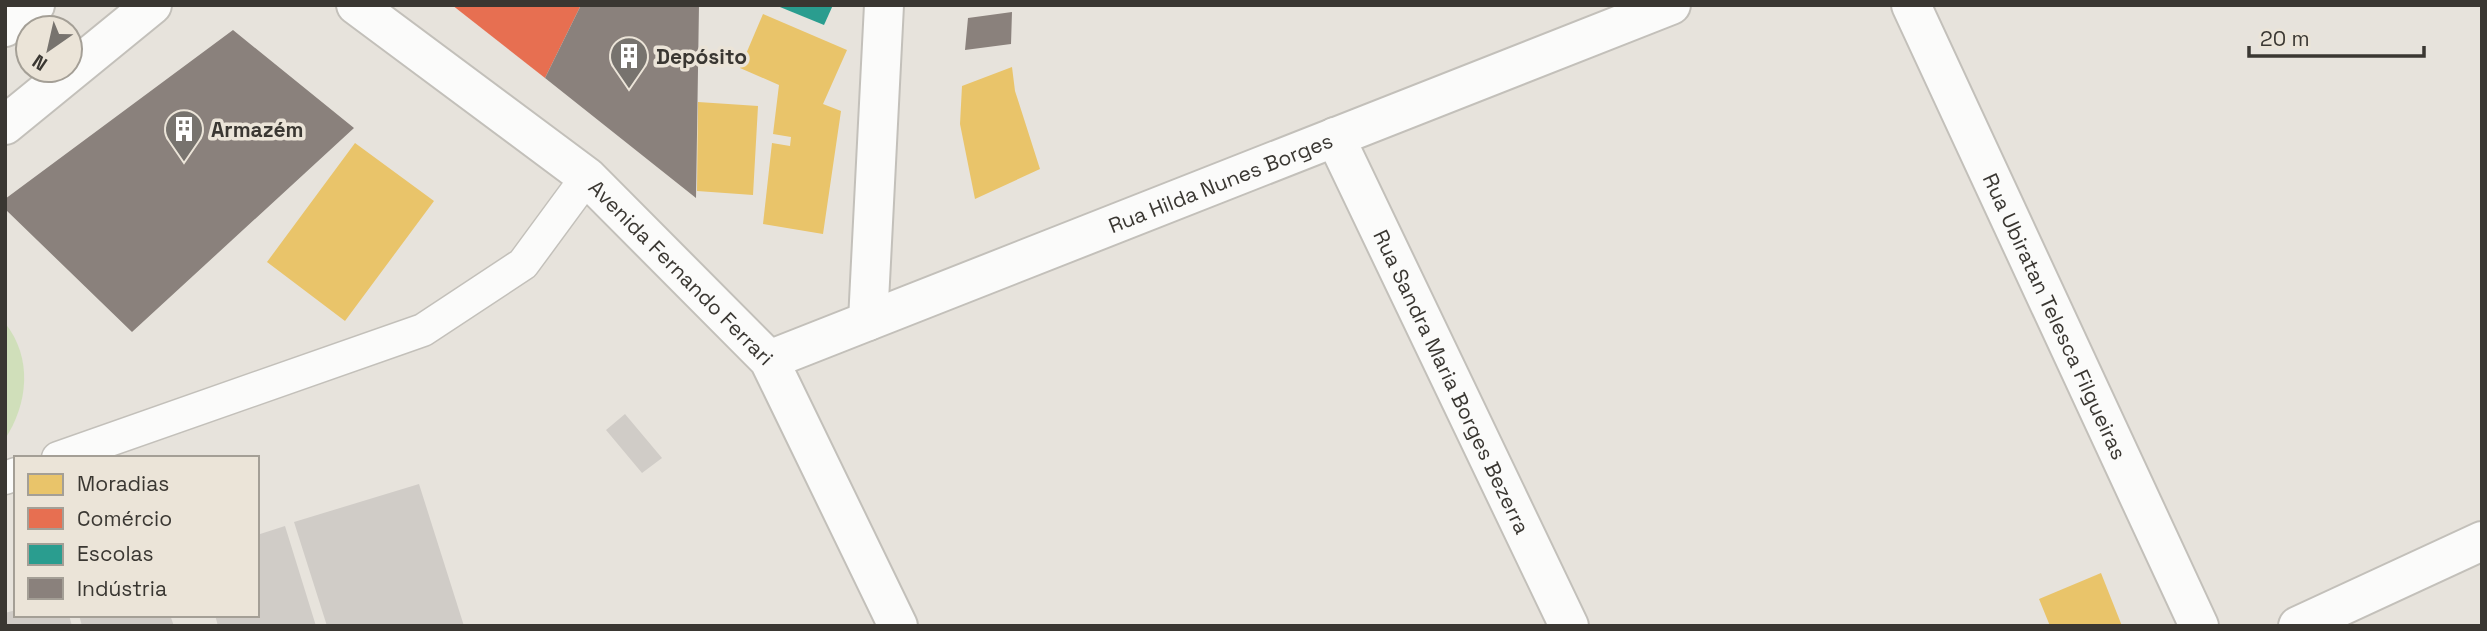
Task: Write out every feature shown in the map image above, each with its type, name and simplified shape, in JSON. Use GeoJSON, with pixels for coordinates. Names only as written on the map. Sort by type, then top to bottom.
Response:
{"type":"FeatureCollection","features":[{"type":"Feature","properties":{"kind":"street"},"geometry":{"type":"LineString","coordinates":[[5,27],[35,5]]}},
{"type":"Feature","properties":{"kind":"street"},"geometry":{"type":"LineString","coordinates":[[5,125],[152,5]]}},
{"type":"Feature","properties":{"kind":"street","name":"Avenida Fernando Ferrari"},"geometry":{"type":"LineString","coordinates":[[356,5],[587,177],[769,360],[898,626]]}},
{"type":"Feature","properties":{"kind":"street"},"geometry":{"type":"LineString","coordinates":[[868,321],[884,5]]}},
{"type":"Feature","properties":{"kind":"street","name":"Rua Hilda Nunes Borges"},"geometry":{"type":"LineString","coordinates":[[769,360],[1671,5]]}},
{"type":"Feature","properties":{"kind":"street","name":"Rua Ubiratan Telesca Filgueiras"},"geometry":{"type":"LineString","coordinates":[[1911,5],[2199,626]]}},
{"type":"Feature","properties":{"kind":"street","name":"Rua Sandra Maria Borges Bezerra"},"geometry":{"type":"LineString","coordinates":[[1335,137],[1569,626]]}},
{"type":"Feature","properties":{"kind":"street"},"geometry":{"type":"LineString","coordinates":[[2298,626],[2482,541]]}},
{"type":"Feature","properties":{"kind":"lane"},"geometry":{"type":"LineString","coordinates":[[64,456],[423,330],[523,264],[587,177]]}},
{"type":"Feature","properties":{"kind":"green space"},"geometry":{"type":"Polygon","coordinates":[[[5,323],[20,351],[24,381],[19,411],[5,439],[5,323]]]}},
{"type":"Feature","properties":{"kind":"building: Moradias"},"geometry":{"type":"Polygon","coordinates":[[[763,14],[847,50],[823,104],[841,111],[823,234],[763,224],[772,143],[790,146],[791,137],[773,134],[779,85],[740,68],[763,14]]]}},
{"type":"Feature","properties":{"kind":"building: Moradias"},"geometry":{"type":"Polygon","coordinates":[[[1012,67],[1015,91],[1040,169],[975,199],[960,124],[962,86],[1012,67]]]}},
{"type":"Feature","properties":{"kind":"building: Moradias"},"geometry":{"type":"Polygon","coordinates":[[[698,102],[758,106],[753,195],[697,191],[698,102]]]}},
{"type":"Feature","properties":{"kind":"building: Moradias"},"geometry":{"type":"Polygon","coordinates":[[[355,143],[434,201],[345,321],[267,262],[355,143]]]}},
{"type":"Feature","properties":{"kind":"building: Moradias"},"geometry":{"type":"Polygon","coordinates":[[[2101,573],[2122,626],[2050,626],[2039,599],[2101,573]]]}},
{"type":"Feature","properties":{"kind":"building: Comércio"},"geometry":{"type":"Polygon","coordinates":[[[452,5],[581,5],[545,78],[452,5]]]}},
{"type":"Feature","properties":{"kind":"building: Escolas"},"geometry":{"type":"Polygon","coordinates":[[[775,5],[833,5],[824,25],[775,5]]]}},
{"type":"Feature","properties":{"kind":"building: Indústria","name":"Depósito"},"geometry":{"type":"Polygon","coordinates":[[[581,5],[699,5],[696,198],[545,78],[581,5]]]}},
{"type":"Feature","properties":{"kind":"building: Indústria"},"geometry":{"type":"Polygon","coordinates":[[[1012,12],[1011,44],[965,50],[968,18],[1012,12]]]}},
{"type":"Feature","properties":{"kind":"building: Indústria","name":"Armazém"},"geometry":{"type":"Polygon","coordinates":[[[233,30],[354,128],[132,332],[5,209],[5,199],[233,30]]]}},
{"type":"Feature","properties":{"kind":"building: Outros"},"geometry":{"type":"Polygon","coordinates":[[[625,414],[662,458],[642,473],[606,430],[625,414]]]}},
{"type":"Feature","properties":{"kind":"building: Outros"},"geometry":{"type":"Polygon","coordinates":[[[419,484],[464,626],[327,626],[294,522],[419,484]]]}},
{"type":"Feature","properties":{"kind":"building: Outros"},"geometry":{"type":"Polygon","coordinates":[[[285,526],[316,626],[218,626],[216,617],[259,617],[259,534],[285,526]]]}},
{"type":"Feature","properties":{"kind":"building: Outros"},"geometry":{"type":"Polygon","coordinates":[[[14,611],[14,617],[70,617],[72,626],[5,626],[5,613],[14,611]]]}},
{"type":"Feature","properties":{"kind":"building: Outros"},"geometry":{"type":"Polygon","coordinates":[[[80,617],[171,617],[174,626],[82,626],[80,617]]]}},
{"type":"Feature","properties":{"kind":"place","name":"Depósito"},"geometry":{"type":"Point","coordinates":[629,90]}},
{"type":"Feature","properties":{"kind":"place","name":"Armazém"},"geometry":{"type":"Point","coordinates":[184,163]}}]}
